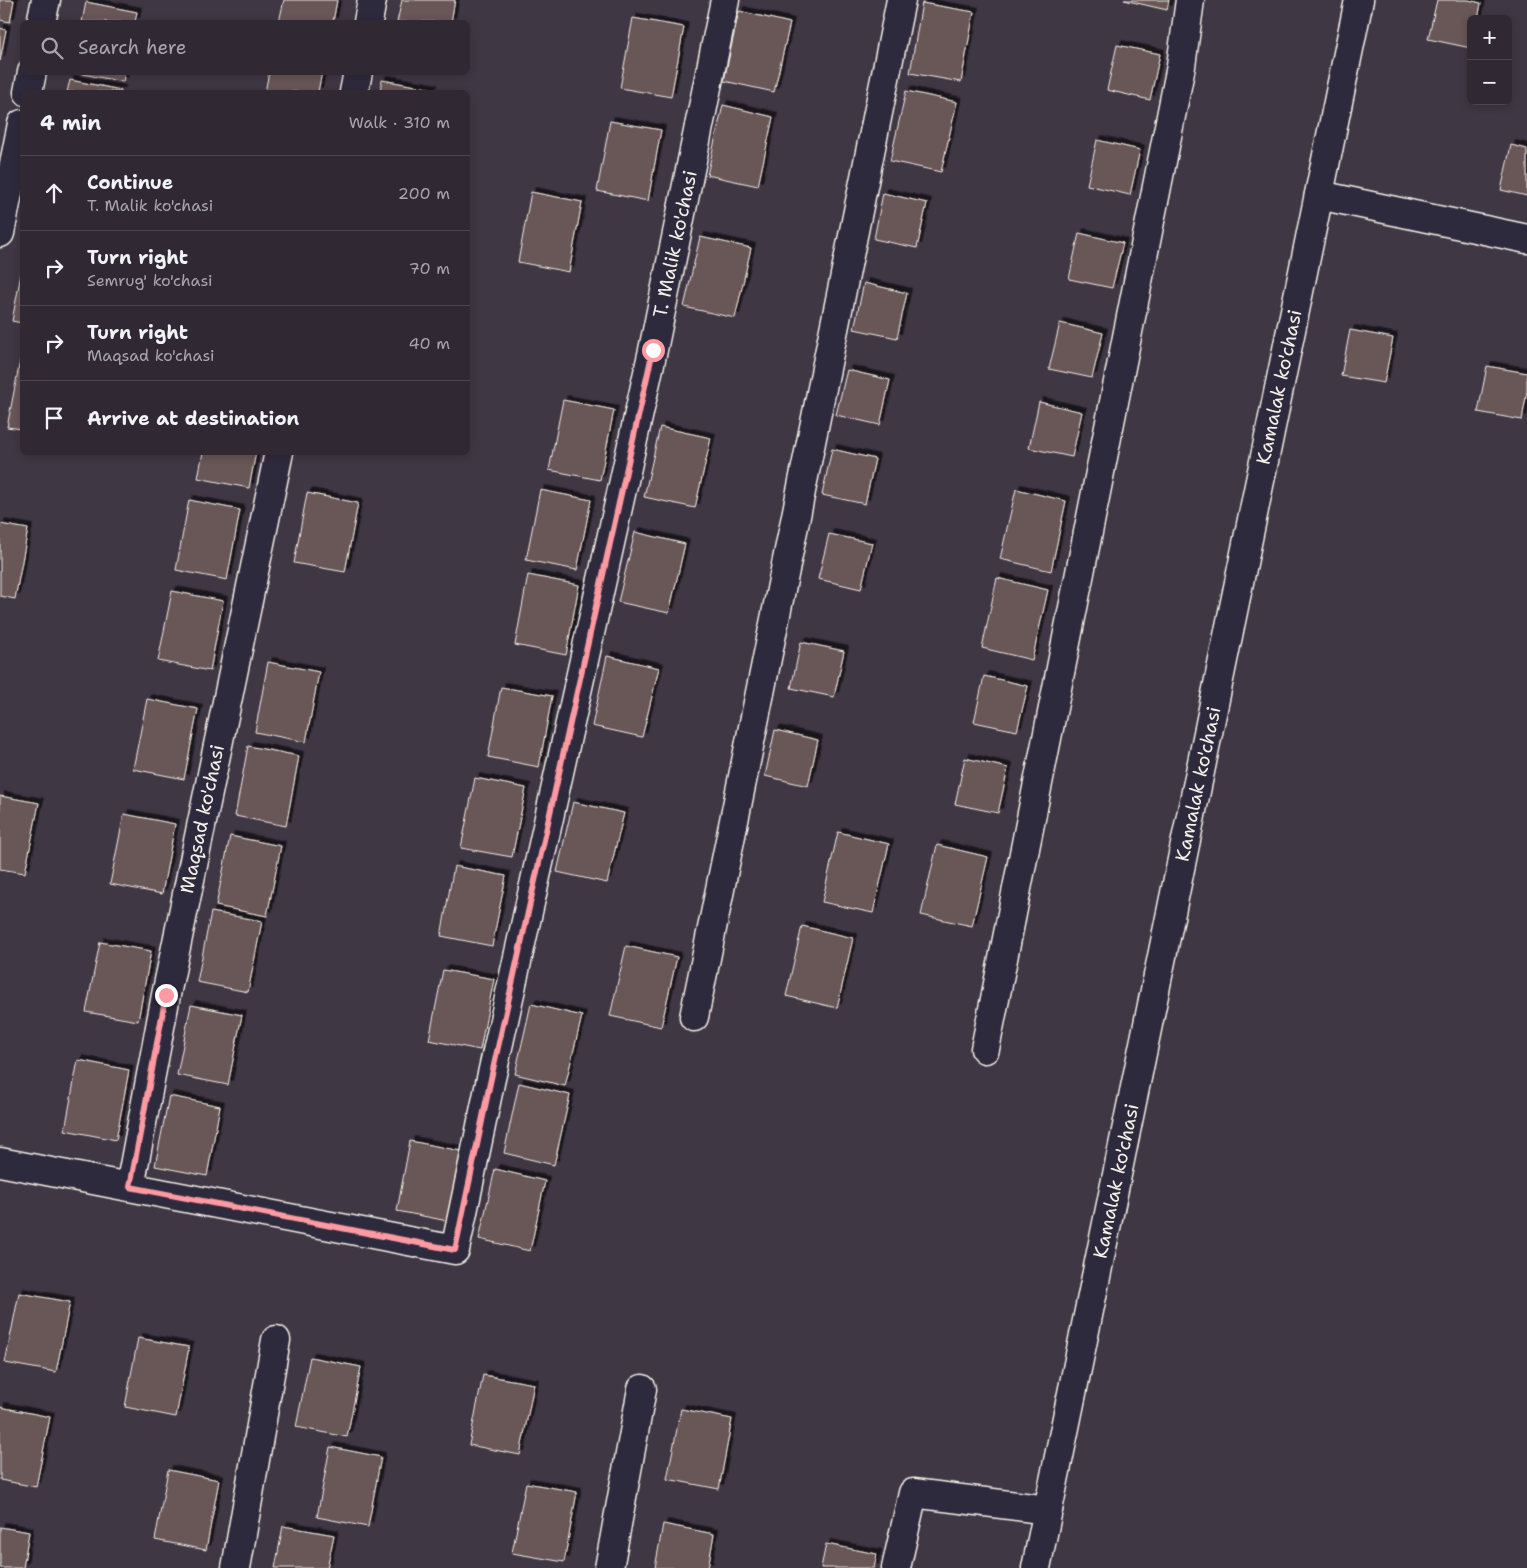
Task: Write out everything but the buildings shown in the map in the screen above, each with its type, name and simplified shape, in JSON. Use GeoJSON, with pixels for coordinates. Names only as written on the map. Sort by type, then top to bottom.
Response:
{"type":"FeatureCollection","features":[{"type":"Feature","properties":{"kind":"street"},"geometry":{"type":"LineString","coordinates":[[42,20],[46,0]]}},
{"type":"Feature","properties":{"kind":"street"},"geometry":{"type":"LineString","coordinates":[[368,20],[372,0]]}},
{"type":"Feature","properties":{"kind":"street","name":"T. Malik ko'chasi"},"geometry":{"type":"LineString","coordinates":[[130,1187],[455,1250],[490,1083],[653,350],[726,0]]}},
{"type":"Feature","properties":{"kind":"street"},"geometry":{"type":"LineString","coordinates":[[694,1017],[901,0]]}},
{"type":"Feature","properties":{"kind":"street"},"geometry":{"type":"LineString","coordinates":[[985,1049],[1179,76],[1190,0]]}},
{"type":"Feature","properties":{"kind":"street","name":"Kamalak ko'chasi"},"geometry":{"type":"LineString","coordinates":[[1036,1568],[1360,0]]}},
{"type":"Feature","properties":{"kind":"street"},"geometry":{"type":"LineString","coordinates":[[28,90],[31,75]]}},
{"type":"Feature","properties":{"kind":"street"},"geometry":{"type":"LineString","coordinates":[[354,90],[357,75]]}},
{"type":"Feature","properties":{"kind":"street"},"geometry":{"type":"LineString","coordinates":[[0,233],[20,134]]}},
{"type":"Feature","properties":{"kind":"street"},"geometry":{"type":"LineString","coordinates":[[1319,195],[1527,238]]}},
{"type":"Feature","properties":{"kind":"street","name":"Maqsad ko'chasi"},"geometry":{"type":"LineString","coordinates":[[130,1187],[166,995],[278,455]]}},
{"type":"Feature","properties":{"kind":"street"},"geometry":{"type":"LineString","coordinates":[[0,1162],[130,1187]]}},
{"type":"Feature","properties":{"kind":"street"},"geometry":{"type":"LineString","coordinates":[[236,1568],[276,1340]]}},
{"type":"Feature","properties":{"kind":"street"},"geometry":{"type":"LineString","coordinates":[[609,1568],[642,1389]]}},
{"type":"Feature","properties":{"kind":"street"},"geometry":{"type":"LineString","coordinates":[[896,1568],[913,1492],[1048,1510]]}},
{"type":"Feature","properties":{"kind":"route"},"geometry":{"type":"LineString","coordinates":[[166,995],[130,1187],[455,1250],[490,1083],[653,350]]}}]}
